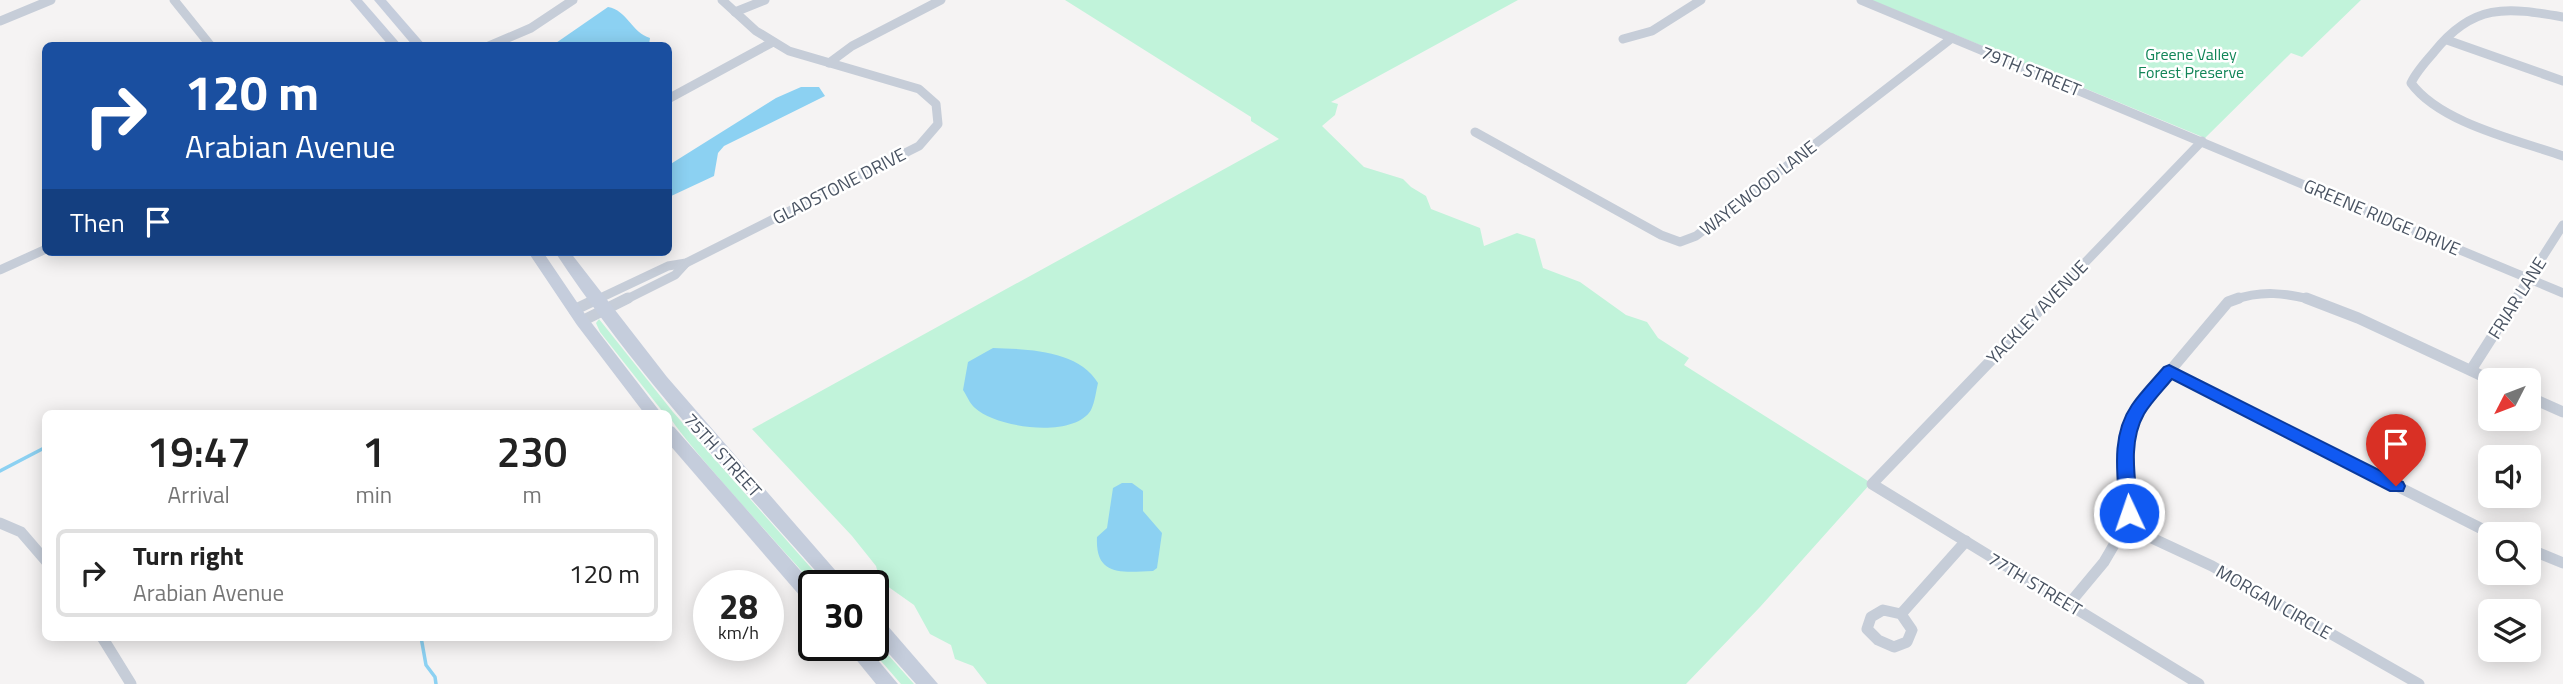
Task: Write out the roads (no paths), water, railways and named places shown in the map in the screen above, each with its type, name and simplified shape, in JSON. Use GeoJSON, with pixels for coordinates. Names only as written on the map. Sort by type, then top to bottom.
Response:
{"type":"FeatureCollection","features":[{"type":"Feature","properties":{"kind":"main road"},"geometry":{"type":"LineString","coordinates":[[356,0],[393,42]]}},
{"type":"Feature","properties":{"kind":"main road"},"geometry":{"type":"LineString","coordinates":[[380,0],[417,42]]}},
{"type":"Feature","properties":{"kind":"main road"},"geometry":{"type":"LineString","coordinates":[[538,256],[578,315],[651,410]]}},
{"type":"Feature","properties":{"kind":"main road","name":"75TH STREET"},"geometry":{"type":"LineString","coordinates":[[565,256],[600,305],[690,418],[826,570]]}},
{"type":"Feature","properties":{"kind":"main road","name":"75TH STREET"},"geometry":{"type":"LineString","coordinates":[[672,436],[798,581]]}},
{"type":"Feature","properties":{"kind":"main road"},"geometry":{"type":"LineString","coordinates":[[889,641],[928,684]]}},
{"type":"Feature","properties":{"kind":"main road"},"geometry":{"type":"LineString","coordinates":[[867,661],[888,684]]}},
{"type":"Feature","properties":{"kind":"street"},"geometry":{"type":"LineString","coordinates":[[0,21],[51,0]]}},
{"type":"Feature","properties":{"kind":"street"},"geometry":{"type":"LineString","coordinates":[[174,0],[208,42]]}},
{"type":"Feature","properties":{"kind":"street"},"geometry":{"type":"LineString","coordinates":[[556,0],[570,1]]}},
{"type":"Feature","properties":{"kind":"street","name":"GLADSTONE DRIVE"},"geometry":{"type":"LineString","coordinates":[[578,315],[675,275],[686,263],[919,146],[938,124],[936,104],[919,89],[789,51],[773,43],[722,0]]}},
{"type":"Feature","properties":{"kind":"street"},"geometry":{"type":"LineString","coordinates":[[735,12],[765,0]]}},
{"type":"Feature","properties":{"kind":"street"},"geometry":{"type":"LineString","coordinates":[[829,63],[852,46],[941,0]]}},
{"type":"Feature","properties":{"kind":"street"},"geometry":{"type":"LineString","coordinates":[[1623,39],[1652,31],[1701,0]]}},
{"type":"Feature","properties":{"kind":"street","name":"79TH STREET"},"geometry":{"type":"LineString","coordinates":[[1861,0],[2202,141]]}},
{"type":"Feature","properties":{"kind":"street"},"geometry":{"type":"LineString","coordinates":[[498,42],[531,28],[570,1]]}},
{"type":"Feature","properties":{"kind":"street"},"geometry":{"type":"LineString","coordinates":[[2563,17],[2514,12],[2466,20],[2413,78],[2412,85],[2418,95],[2443,111],[2563,156]]}},
{"type":"Feature","properties":{"kind":"street","name":"WAYEWOOD LANE"},"geometry":{"type":"LineString","coordinates":[[1475,132],[1661,235],[1680,242],[1689,240],[1952,38]]}},
{"type":"Feature","properties":{"kind":"street"},"geometry":{"type":"LineString","coordinates":[[2447,40],[2563,81]]}},
{"type":"Feature","properties":{"kind":"street"},"geometry":{"type":"LineString","coordinates":[[672,97],[773,43]]}},
{"type":"Feature","properties":{"kind":"street","name":"GREENE RIDGE DRIVE"},"geometry":{"type":"LineString","coordinates":[[2202,141],[2563,293]]}},
{"type":"Feature","properties":{"kind":"street","name":"YACKLEY AVENUE"},"geometry":{"type":"LineString","coordinates":[[1872,484],[2202,141]]}},
{"type":"Feature","properties":{"kind":"street","name":"FRIAR LANE"},"geometry":{"type":"LineString","coordinates":[[2471,370],[2563,225]]}},
{"type":"Feature","properties":{"kind":"street"},"geometry":{"type":"LineString","coordinates":[[0,270],[42,251]]}},
{"type":"Feature","properties":{"kind":"street"},"geometry":{"type":"LineString","coordinates":[[2069,604],[2114,547],[2126,526],[2129,513],[2125,454],[2127,432],[2137,410],[2222,308],[2244,296],[2268,293],[2302,297],[2338,310],[2478,374]]}},
{"type":"Feature","properties":{"kind":"street"},"geometry":{"type":"LineString","coordinates":[[2169,371],[2478,527]]}},
{"type":"Feature","properties":{"kind":"street"},"geometry":{"type":"LineString","coordinates":[[2541,402],[2563,412]]}},
{"type":"Feature","properties":{"kind":"street","name":"77TH STREET"},"geometry":{"type":"LineString","coordinates":[[1872,484],[2199,684]]}},
{"type":"Feature","properties":{"kind":"street"},"geometry":{"type":"LineString","coordinates":[[0,523],[13,526],[24,533],[42,556]]}},
{"type":"Feature","properties":{"kind":"street","name":"MORGAN CIRCLE"},"geometry":{"type":"LineString","coordinates":[[2126,526],[2193,556],[2419,684]]}},
{"type":"Feature","properties":{"kind":"street"},"geometry":{"type":"LineString","coordinates":[[1901,614],[1966,541]]}},
{"type":"Feature","properties":{"kind":"street"},"geometry":{"type":"LineString","coordinates":[[2541,554],[2563,563]]}},
{"type":"Feature","properties":{"kind":"street"},"geometry":{"type":"LineString","coordinates":[[104,641],[131,684]]}},
{"type":"Feature","properties":{"kind":"water"},"geometry":{"type":"Polygon","coordinates":[[[608,7],[620,12],[650,38],[649,42],[557,42],[608,7]]]}},
{"type":"Feature","properties":{"kind":"water"},"geometry":{"type":"Polygon","coordinates":[[[801,87],[819,87],[825,96],[724,146],[718,153],[714,176],[672,196],[672,163],[776,98],[801,87]]]}},
{"type":"Feature","properties":{"kind":"water"},"geometry":{"type":"Polygon","coordinates":[[[993,348],[1036,351],[1078,364],[1098,383],[1091,410],[1082,419],[1069,425],[1052,427],[1016,425],[985,415],[973,406],[963,390],[968,362],[993,348]]]}},
{"type":"Feature","properties":{"kind":"water"},"geometry":{"type":"Polygon","coordinates":[[[1122,483],[1132,483],[1143,491],[1143,511],[1162,533],[1157,568],[1153,571],[1121,571],[1106,566],[1101,559],[1097,537],[1107,528],[1113,488],[1122,483]]]}},
{"type":"Feature","properties":{"kind":"waterway"},"geometry":{"type":"LineString","coordinates":[[0,471],[42,449]]}},
{"type":"Feature","properties":{"kind":"waterway"},"geometry":{"type":"LineString","coordinates":[[422,641],[426,665],[435,677],[436,684]]}},
{"type":"Feature","properties":{"kind":"park label","name":"Greene Valley Forest Preserve"},"geometry":{"type":"Point","coordinates":[2191,63]}}]}
